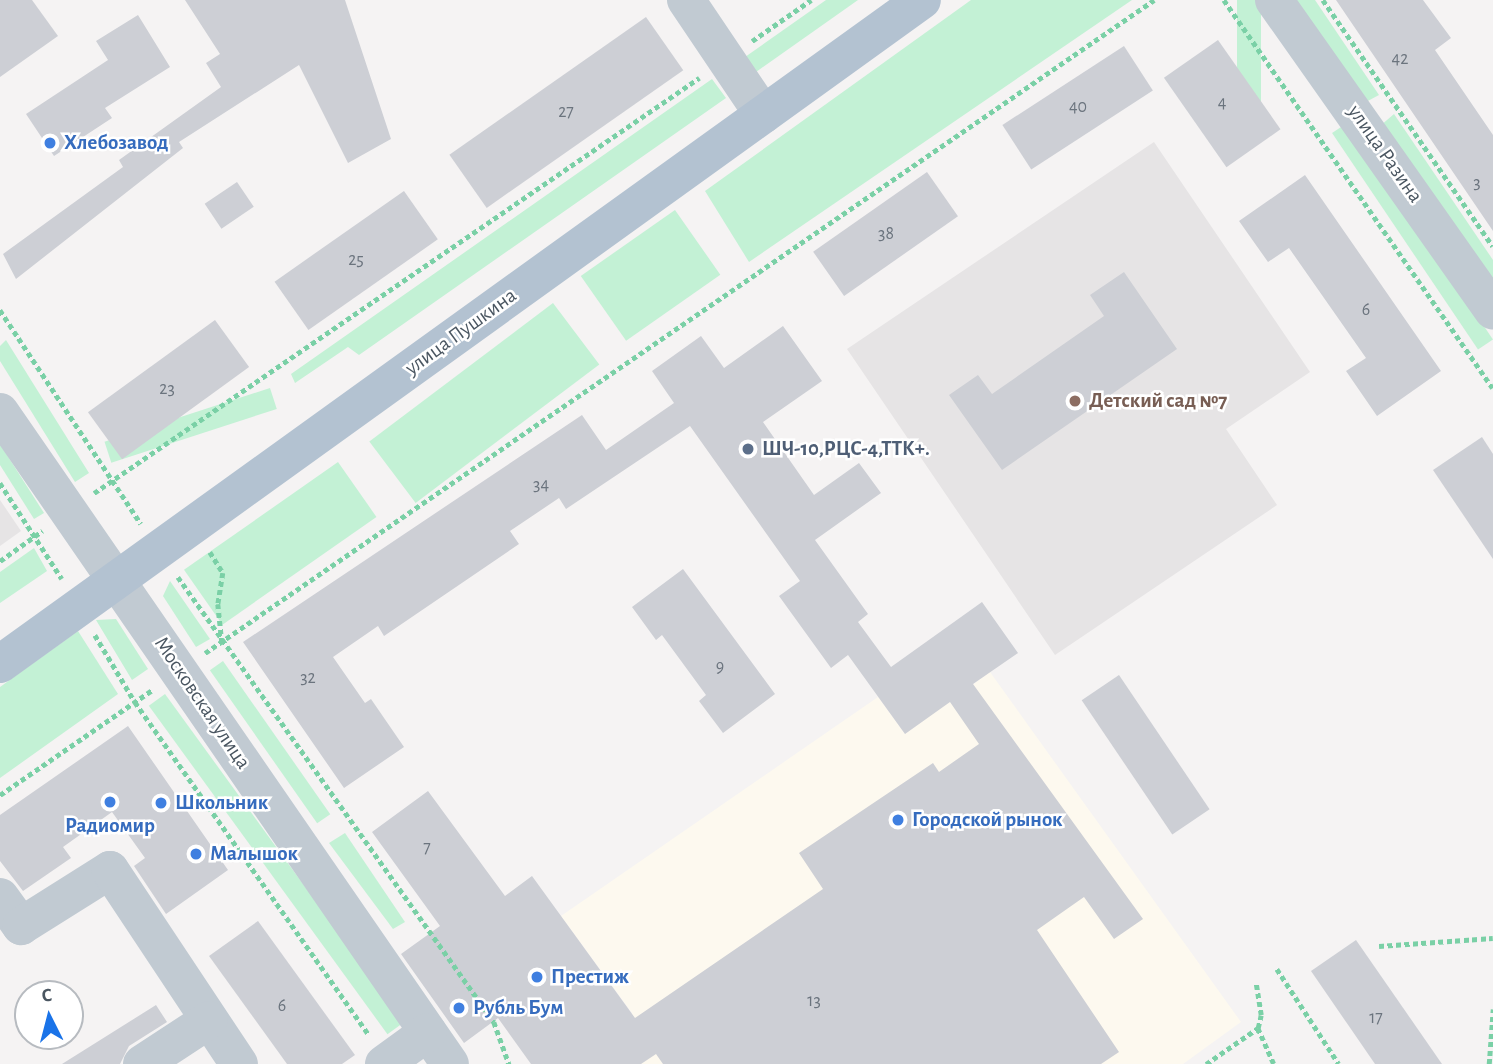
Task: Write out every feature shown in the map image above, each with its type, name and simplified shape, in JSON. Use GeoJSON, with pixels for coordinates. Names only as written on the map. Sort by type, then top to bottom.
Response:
{"type":"FeatureCollection","features":[{"type":"Feature","properties":{"kind":"main road","name":"улица Пушкина"},"geometry":{"type":"LineString","coordinates":[[0,664],[922,0]]}},
{"type":"Feature","properties":{"kind":"street"},"geometry":{"type":"LineString","coordinates":[[686,0],[764,114]]}},
{"type":"Feature","properties":{"kind":"street","name":"улица Разина"},"geometry":{"type":"LineString","coordinates":[[1274,0],[1493,310]]}},
{"type":"Feature","properties":{"kind":"street","name":"Московская улица"},"geometry":{"type":"LineString","coordinates":[[0,412],[118,579],[450,1064]]}},
{"type":"Feature","properties":{"kind":"street"},"geometry":{"type":"LineString","coordinates":[[0,897],[21,926],[110,870],[239,1064]]}},
{"type":"Feature","properties":{"kind":"street"},"geometry":{"type":"LineString","coordinates":[[142,1064],[209,1020]]}},
{"type":"Feature","properties":{"kind":"street"},"geometry":{"type":"LineString","coordinates":[[386,1063],[428,1032]]}},
{"type":"Feature","properties":{"kind":"path"},"geometry":{"type":"LineString","coordinates":[[0,561],[68,509],[110,484],[811,0]]}},
{"type":"Feature","properties":{"kind":"path"},"geometry":{"type":"LineString","coordinates":[[0,795],[1154,0]]}},
{"type":"Feature","properties":{"kind":"path"},"geometry":{"type":"LineString","coordinates":[[1224,0],[1493,388]]}},
{"type":"Feature","properties":{"kind":"path"},"geometry":{"type":"LineString","coordinates":[[1323,0],[1493,246]]}},
{"type":"Feature","properties":{"kind":"path"},"geometry":{"type":"LineString","coordinates":[[0,310],[110,484],[159,549],[222,642],[494,1022],[509,1064]]}},
{"type":"Feature","properties":{"kind":"path"},"geometry":{"type":"LineString","coordinates":[[0,483],[79,607],[135,702],[386,1063]]}},
{"type":"Feature","properties":{"kind":"path"},"geometry":{"type":"LineString","coordinates":[[205,544],[223,573],[218,604],[222,642]]}},
{"type":"Feature","properties":{"kind":"path"},"geometry":{"type":"LineString","coordinates":[[1379,946],[1493,937]]}},
{"type":"Feature","properties":{"kind":"path"},"geometry":{"type":"LineString","coordinates":[[1277,970],[1339,1064]]}},
{"type":"Feature","properties":{"kind":"path"},"geometry":{"type":"LineString","coordinates":[[1256,983],[1261,1015],[1258,1028],[1274,1064]]}},
{"type":"Feature","properties":{"kind":"path"},"geometry":{"type":"LineString","coordinates":[[1489,1064],[1493,1009]]}},
{"type":"Feature","properties":{"kind":"path"},"geometry":{"type":"LineString","coordinates":[[1206,1064],[1258,1028]]}},
{"type":"Feature","properties":{"kind":"shaded area","name":"Детский сад №7"},"geometry":{"type":"Polygon","coordinates":[[[1154,142],[1310,372],[1226,429],[1277,505],[1055,655],[847,349],[1154,142]]]}},
{"type":"Feature","properties":{"kind":"shaded area"},"geometry":{"type":"Polygon","coordinates":[[[0,500],[21,531],[0,546],[0,500]]]}},
{"type":"Feature","properties":{"kind":"shaded area","name":"Городской рынок"},"geometry":{"type":"Polygon","coordinates":[[[990,672],[1241,1022],[1183,1064],[561,1064],[632,1013],[561,916],[878,697],[905,734],[990,672]]]}},
{"type":"Feature","properties":{"kind":"green space"},"geometry":{"type":"Polygon","coordinates":[[[826,0],[858,0],[756,72],[745,57],[826,0]]]}},
{"type":"Feature","properties":{"kind":"green space"},"geometry":{"type":"Polygon","coordinates":[[[971,0],[1132,0],[749,262],[705,191],[971,0]]]}},
{"type":"Feature","properties":{"kind":"green space"},"geometry":{"type":"Polygon","coordinates":[[[1237,0],[1261,0],[1261,132],[1237,132],[1237,0]]]}},
{"type":"Feature","properties":{"kind":"green space"},"geometry":{"type":"Polygon","coordinates":[[[1292,0],[1315,0],[1379,95],[1364,103],[1292,0]]]}},
{"type":"Feature","properties":{"kind":"green space"},"geometry":{"type":"Polygon","coordinates":[[[712,79],[726,98],[359,355],[348,347],[295,383],[291,374],[712,79]]]}},
{"type":"Feature","properties":{"kind":"green space"},"geometry":{"type":"Polygon","coordinates":[[[1394,114],[1493,260],[1493,288],[1380,126],[1394,114]]]}},
{"type":"Feature","properties":{"kind":"green space"},"geometry":{"type":"Polygon","coordinates":[[[1347,123],[1493,339],[1478,349],[1332,133],[1347,123]]]}},
{"type":"Feature","properties":{"kind":"green space"},"geometry":{"type":"Polygon","coordinates":[[[675,210],[720,275],[626,341],[581,276],[675,210]]]}},
{"type":"Feature","properties":{"kind":"green space"},"geometry":{"type":"Polygon","coordinates":[[[553,303],[599,364],[416,503],[369,441],[553,303]]]}},
{"type":"Feature","properties":{"kind":"green space"},"geometry":{"type":"Polygon","coordinates":[[[6,340],[89,473],[75,482],[0,361],[0,346],[6,340]]]}},
{"type":"Feature","properties":{"kind":"green space"},"geometry":{"type":"Polygon","coordinates":[[[270,388],[277,409],[111,463],[105,442],[270,388]]]}},
{"type":"Feature","properties":{"kind":"green space"},"geometry":{"type":"Polygon","coordinates":[[[0,444],[44,513],[34,519],[0,465],[0,444]]]}},
{"type":"Feature","properties":{"kind":"green space"},"geometry":{"type":"Polygon","coordinates":[[[338,462],[376,517],[222,625],[184,570],[338,462]]]}},
{"type":"Feature","properties":{"kind":"green space"},"geometry":{"type":"Polygon","coordinates":[[[34,548],[47,571],[0,603],[0,572],[34,548]]]}},
{"type":"Feature","properties":{"kind":"green space"},"geometry":{"type":"Polygon","coordinates":[[[170,581],[210,639],[196,647],[163,596],[170,581]]]}},
{"type":"Feature","properties":{"kind":"green space"},"geometry":{"type":"Polygon","coordinates":[[[116,619],[148,669],[132,680],[96,620],[116,619]]]}},
{"type":"Feature","properties":{"kind":"green space"},"geometry":{"type":"Polygon","coordinates":[[[78,631],[118,694],[0,778],[0,687],[78,631]]]}},
{"type":"Feature","properties":{"kind":"green space"},"geometry":{"type":"Polygon","coordinates":[[[223,661],[330,814],[317,823],[210,670],[223,661]]]}},
{"type":"Feature","properties":{"kind":"green space"},"geometry":{"type":"Polygon","coordinates":[[[165,694],[404,1022],[387,1034],[149,706],[165,694]]]}},
{"type":"Feature","properties":{"kind":"green space"},"geometry":{"type":"Polygon","coordinates":[[[345,833],[405,922],[393,929],[329,843],[345,833]]]}},
{"type":"Feature","properties":{"kind":"building"},"geometry":{"type":"Polygon","coordinates":[[[0,0],[32,0],[58,36],[0,77],[0,0]]]}},
{"type":"Feature","properties":{"kind":"building"},"geometry":{"type":"Polygon","coordinates":[[[185,0],[345,0],[391,139],[348,163],[299,65],[179,142],[183,148],[16,279],[3,254],[123,167],[119,160],[221,87],[206,63],[220,54],[185,0]]]}},
{"type":"Feature","properties":{"kind":"building"},"geometry":{"type":"Polygon","coordinates":[[[1336,0],[1423,0],[1451,38],[1435,50],[1493,135],[1493,231],[1336,0]]]}},
{"type":"Feature","properties":{"kind":"building"},"geometry":{"type":"Polygon","coordinates":[[[138,15],[170,67],[105,108],[112,118],[54,156],[26,114],[108,60],[96,41],[138,15]]]}},
{"type":"Feature","properties":{"kind":"building"},"geometry":{"type":"Polygon","coordinates":[[[646,17],[683,70],[487,208],[449,155],[646,17]]]}},
{"type":"Feature","properties":{"kind":"building"},"geometry":{"type":"Polygon","coordinates":[[[1218,40],[1281,129],[1226,167],[1164,78],[1218,40]]]}},
{"type":"Feature","properties":{"kind":"building"},"geometry":{"type":"Polygon","coordinates":[[[1124,46],[1153,90],[1031,169],[1002,125],[1124,46]]]}},
{"type":"Feature","properties":{"kind":"building"},"geometry":{"type":"Polygon","coordinates":[[[927,172],[958,216],[844,296],[813,252],[927,172]]]}},
{"type":"Feature","properties":{"kind":"building"},"geometry":{"type":"Polygon","coordinates":[[[1305,175],[1441,371],[1377,416],[1346,371],[1366,358],[1289,248],[1268,262],[1239,221],[1305,175]]]}},
{"type":"Feature","properties":{"kind":"building"},"geometry":{"type":"Polygon","coordinates":[[[237,182],[254,207],[221,229],[205,204],[237,182]]]}},
{"type":"Feature","properties":{"kind":"building"},"geometry":{"type":"Polygon","coordinates":[[[404,191],[438,239],[308,330],[275,282],[404,191]]]}},
{"type":"Feature","properties":{"kind":"building"},"geometry":{"type":"Polygon","coordinates":[[[1124,272],[1177,349],[1002,470],[949,395],[978,375],[992,394],[1104,316],[1090,295],[1124,272]]]}},
{"type":"Feature","properties":{"kind":"building"},"geometry":{"type":"Polygon","coordinates":[[[215,320],[249,367],[122,459],[88,412],[215,320]]]}},
{"type":"Feature","properties":{"kind":"building"},"geometry":{"type":"Polygon","coordinates":[[[783,326],[822,381],[763,422],[814,495],[859,463],[881,493],[815,540],[868,614],[858,622],[891,667],[982,602],[1018,653],[973,684],[1143,919],[1114,939],[1084,897],[1037,930],[1119,1052],[1101,1064],[663,1064],[656,1054],[641,1064],[531,1064],[498,1018],[464,1043],[401,954],[440,926],[372,832],[428,791],[505,896],[532,876],[635,1018],[823,889],[799,853],[933,763],[939,772],[979,744],[950,702],[905,734],[848,655],[831,668],[779,596],[800,581],[690,426],[566,509],[559,498],[510,531],[519,544],[384,636],[378,626],[333,657],[365,703],[371,699],[404,747],[344,788],[243,642],[582,415],[606,450],[674,403],[652,371],[701,336],[724,368],[783,326]]]}},
{"type":"Feature","properties":{"kind":"building"},"geometry":{"type":"Polygon","coordinates":[[[1482,437],[1493,454],[1493,559],[1433,470],[1482,437]]]}},
{"type":"Feature","properties":{"kind":"building"},"geometry":{"type":"Polygon","coordinates":[[[683,569],[775,694],[723,733],[699,701],[706,695],[662,635],[656,640],[632,607],[683,569]]]}},
{"type":"Feature","properties":{"kind":"building"},"geometry":{"type":"Polygon","coordinates":[[[1119,675],[1210,809],[1172,834],[1082,700],[1119,675]]]}},
{"type":"Feature","properties":{"kind":"building"},"geometry":{"type":"Polygon","coordinates":[[[128,726],[228,870],[166,914],[134,866],[145,858],[112,812],[63,847],[71,858],[23,891],[0,861],[0,815],[128,726]]]}},
{"type":"Feature","properties":{"kind":"building"},"geometry":{"type":"Polygon","coordinates":[[[258,921],[355,1055],[342,1064],[287,1064],[209,956],[258,921]]]}},
{"type":"Feature","properties":{"kind":"building"},"geometry":{"type":"Polygon","coordinates":[[[1356,940],[1442,1064],[1375,1064],[1311,971],[1356,940]]]}},
{"type":"Feature","properties":{"kind":"building"},"geometry":{"type":"Polygon","coordinates":[[[156,1005],[167,1022],[129,1046],[120,1064],[62,1064],[156,1005]]]}},
{"type":"Feature","properties":{"kind":"place","name":"Хлебозавод"},"geometry":{"type":"Point","coordinates":[50,143]}},
{"type":"Feature","properties":{"kind":"place","name":"Детский сад №7"},"geometry":{"type":"Point","coordinates":[1075,401]}},
{"type":"Feature","properties":{"kind":"place","name":"ШЧ-10,РЦС-4,ТТК+."},"geometry":{"type":"Point","coordinates":[748,449]}},
{"type":"Feature","properties":{"kind":"place","name":"Радиомир"},"geometry":{"type":"Point","coordinates":[110,802]}},
{"type":"Feature","properties":{"kind":"place","name":"Школьник"},"geometry":{"type":"Point","coordinates":[161,803]}},
{"type":"Feature","properties":{"kind":"place","name":"Городской рынок"},"geometry":{"type":"Point","coordinates":[898,820]}},
{"type":"Feature","properties":{"kind":"place","name":"Малышок"},"geometry":{"type":"Point","coordinates":[196,854]}},
{"type":"Feature","properties":{"kind":"place","name":"Престиж"},"geometry":{"type":"Point","coordinates":[537,977]}},
{"type":"Feature","properties":{"kind":"place","name":"Рубль Бум"},"geometry":{"type":"Point","coordinates":[459,1008]}}]}
